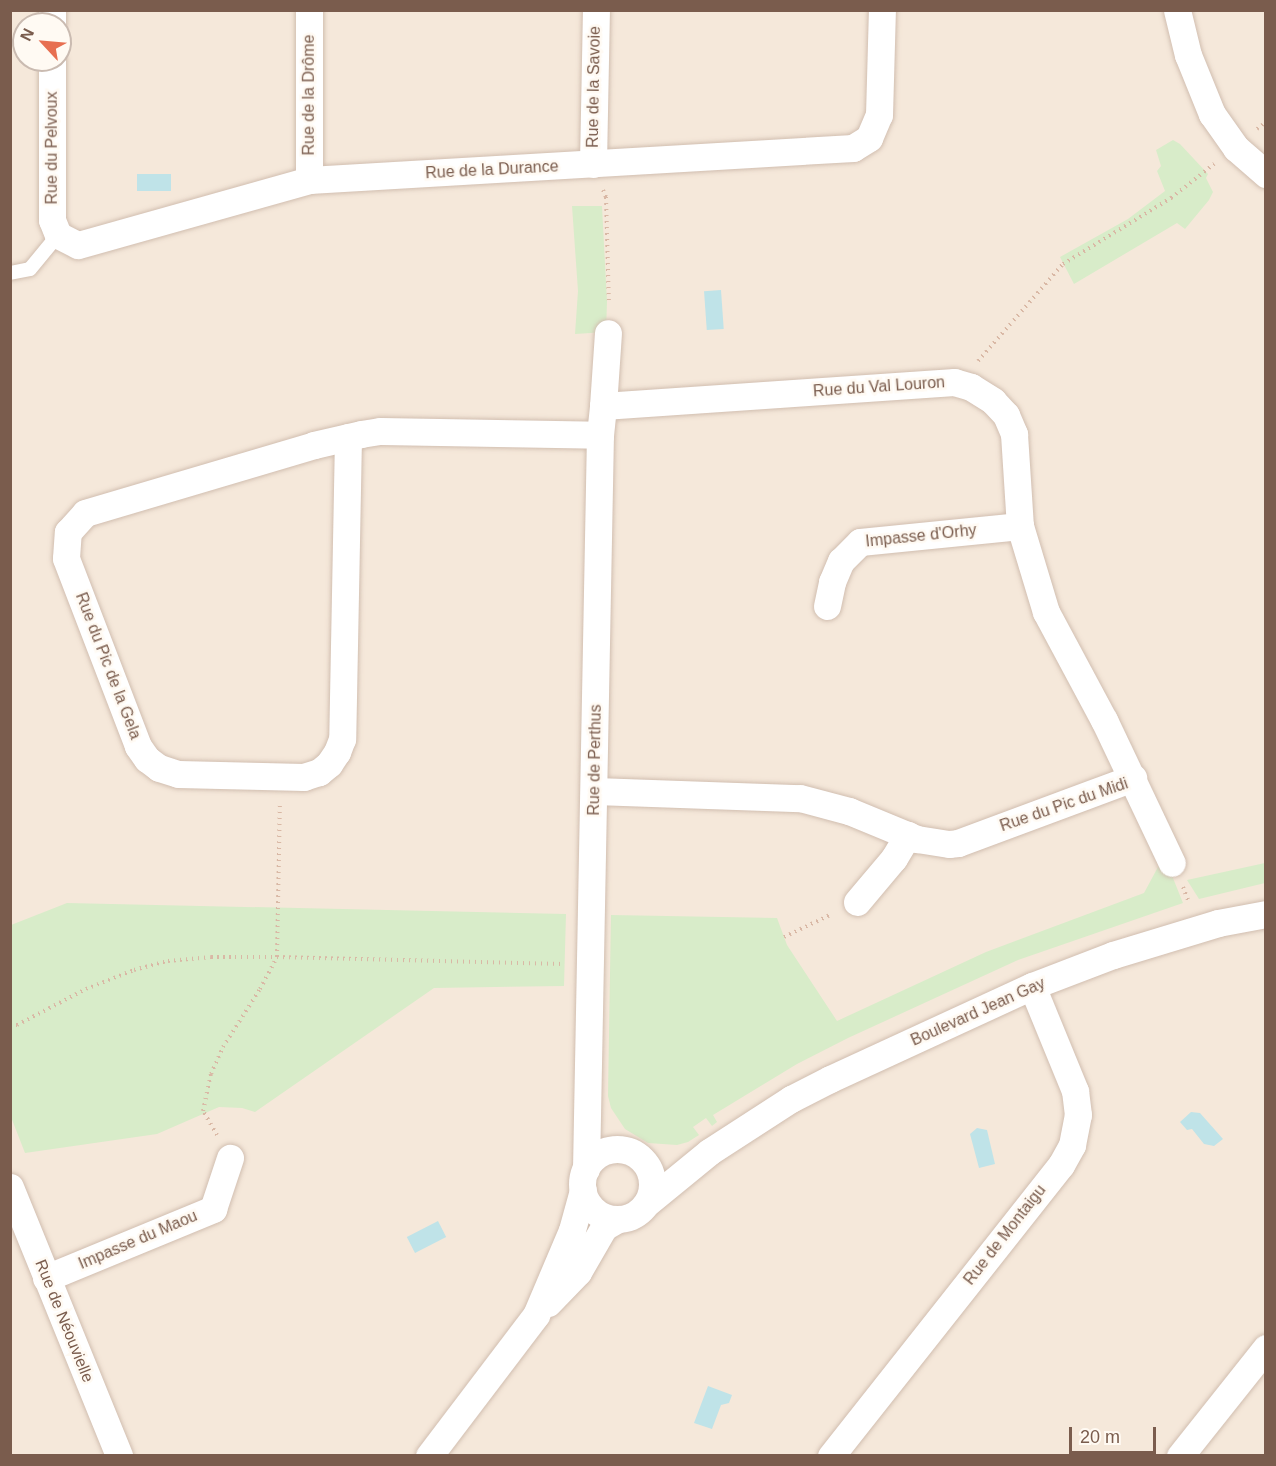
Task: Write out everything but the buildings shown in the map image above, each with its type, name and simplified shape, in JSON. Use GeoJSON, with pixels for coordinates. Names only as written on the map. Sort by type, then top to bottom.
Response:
{"type":"FeatureCollection","features":[{"type":"Feature","properties":{"kind":"street","name":"Rue de la Drôme"},"geometry":{"type":"LineString","coordinates":[[309,10],[309,180]]}},
{"type":"Feature","properties":{"kind":"street","name":"Rue de la Savoie"},"geometry":{"type":"LineString","coordinates":[[593,164],[596,10]]}},
{"type":"Feature","properties":{"kind":"street","name":"Rue de la Durance"},"geometry":{"type":"LineString","coordinates":[[58,235],[70,243],[85,244],[309,180],[859,146],[873,132],[879,115],[882,10]]}},
{"type":"Feature","properties":{"kind":"street"},"geometry":{"type":"LineString","coordinates":[[1177,10],[1188,55],[1212,114],[1236,148],[1266,174]]}},
{"type":"Feature","properties":{"kind":"street","name":"Rue du Pelvoux"},"geometry":{"type":"LineString","coordinates":[[52,72],[52,220],[58,235]]}},
{"type":"Feature","properties":{"kind":"street"},"geometry":{"type":"LineString","coordinates":[[600,435],[608,333]]}},
{"type":"Feature","properties":{"kind":"street","name":"Rue du Val Louron"},"geometry":{"type":"LineString","coordinates":[[603,406],[944,383],[964,385],[993,401],[1011,423],[1017,452],[1020,526],[1046,612],[1132,778]]}},
{"type":"Feature","properties":{"kind":"street","name":"Rue du Pic de la Gela"},"geometry":{"type":"LineString","coordinates":[[348,438],[342,739],[333,758],[319,772],[304,777],[178,774],[159,768],[147,759],[138,746],[66,558],[67,540],[72,525],[85,513],[348,438],[380,431],[600,435]]}},
{"type":"Feature","properties":{"kind":"street","name":"Rue de Perthus"},"geometry":{"type":"LineString","coordinates":[[584,1180],[595,791],[600,435]]}},
{"type":"Feature","properties":{"kind":"street","name":"Impasse d'Orhy"},"geometry":{"type":"LineString","coordinates":[[827,606],[832,582],[841,561],[860,542],[1020,526]]}},
{"type":"Feature","properties":{"kind":"street","name":"Rue du Pic du Midi"},"geometry":{"type":"LineString","coordinates":[[595,791],[800,798],[836,806],[908,835],[938,843],[958,843],[1132,778],[1172,863]]}},
{"type":"Feature","properties":{"kind":"street"},"geometry":{"type":"LineString","coordinates":[[857,902],[894,858],[908,835]]}},
{"type":"Feature","properties":{"kind":"street","name":"Boulevard Jean Gay"},"geometry":{"type":"LineString","coordinates":[[648,1202],[709,1152],[791,1099],[830,1079],[1032,987],[1113,956],[1185,933],[1266,914]]}},
{"type":"Feature","properties":{"kind":"street","name":"Rue de Montaigu"},"geometry":{"type":"LineString","coordinates":[[831,1455],[1061,1165],[1072,1145],[1078,1115],[1075,1091],[1032,987]]}},
{"type":"Feature","properties":{"kind":"street","name":"Rue de Perthus"},"geometry":{"type":"LineString","coordinates":[[588,1085],[609,1132],[636,1155]]}},
{"type":"Feature","properties":{"kind":"street"},"geometry":{"type":"LineString","coordinates":[[429,1455],[536,1315],[578,1272],[604,1227],[640,1211],[648,1202],[652,1179],[636,1155],[620,1149],[608,1150],[597,1155],[584,1180],[572,1230],[536,1315]]}},
{"type":"Feature","properties":{"kind":"street","name":"Boulevard Jean Gay"},"geometry":{"type":"LineString","coordinates":[[636,1155],[687,1159],[709,1152]]}},
{"type":"Feature","properties":{"kind":"street","name":"Impasse du Maou"},"geometry":{"type":"LineString","coordinates":[[46,1278],[213,1209],[230,1158]]}},
{"type":"Feature","properties":{"kind":"street"},"geometry":{"type":"LineString","coordinates":[[584,1180],[588,1203],[596,1212],[618,1219]]}},
{"type":"Feature","properties":{"kind":"street","name":"Rue de Néouvielle"},"geometry":{"type":"LineString","coordinates":[[10,1187],[16,1214],[46,1278],[119,1455]]}},
{"type":"Feature","properties":{"kind":"street"},"geometry":{"type":"LineString","coordinates":[[1180,1455],[1266,1348]]}},
{"type":"Feature","properties":{"kind":"lane"},"geometry":{"type":"LineString","coordinates":[[10,273],[30,269],[58,235]]}},
{"type":"Feature","properties":{"kind":"path"},"geometry":{"type":"LineString","coordinates":[[964,385],[974,366],[1063,264],[1171,198],[1236,148]]}},
{"type":"Feature","properties":{"kind":"path"},"geometry":{"type":"LineString","coordinates":[[593,164],[606,197],[608,333]]}},
{"type":"Feature","properties":{"kind":"path"},"geometry":{"type":"LineString","coordinates":[[230,1158],[203,1112],[211,1074],[223,1047],[260,989],[277,957],[280,776]]}},
{"type":"Feature","properties":{"kind":"path"},"geometry":{"type":"LineString","coordinates":[[1172,863],[1190,904],[1180,909],[1185,933]]}},
{"type":"Feature","properties":{"kind":"path"},"geometry":{"type":"LineString","coordinates":[[784,937],[857,902]]}},
{"type":"Feature","properties":{"kind":"path"},"geometry":{"type":"LineString","coordinates":[[10,1031],[16,1025],[86,989],[134,970],[168,961],[211,957],[277,957],[589,964]]}},
{"type":"Feature","properties":{"kind":"path"},"geometry":{"type":"LineString","coordinates":[[10,1025],[16,1025]]}},
{"type":"Feature","properties":{"kind":"shaded area"},"geometry":{"type":"Polygon","coordinates":[[[11,11],[1265,11],[1265,1455],[11,1455],[11,11]]]}},
{"type":"Feature","properties":{"kind":"green space"},"geometry":{"type":"Polygon","coordinates":[[[1173,140],[1180,144],[1208,174],[1206,178],[1213,192],[1209,200],[1185,229],[1177,223],[1074,284],[1060,257],[1128,219],[1165,191],[1157,171],[1161,166],[1156,150],[1173,140]]]}},
{"type":"Feature","properties":{"kind":"green space"},"geometry":{"type":"Polygon","coordinates":[[[572,206],[602,206],[607,302],[606,332],[575,334],[578,291],[572,206]]]}},
{"type":"Feature","properties":{"kind":"green space"},"geometry":{"type":"Polygon","coordinates":[[[1167,863],[1183,903],[1018,960],[848,1038],[797,1064],[713,1115],[717,1122],[712,1126],[706,1118],[693,1127],[699,1135],[688,1142],[677,1145],[648,1143],[625,1129],[611,1108],[608,1096],[611,915],[777,918],[787,945],[837,1021],[986,952],[1144,893],[1158,867],[1167,863]]]}},
{"type":"Feature","properties":{"kind":"green space"},"geometry":{"type":"Polygon","coordinates":[[[1265,863],[1265,883],[1199,899],[1187,880],[1265,863]]]}},
{"type":"Feature","properties":{"kind":"green space"},"geometry":{"type":"Polygon","coordinates":[[[67,903],[566,914],[564,986],[434,988],[255,1112],[242,1108],[219,1107],[157,1134],[25,1153],[11,1117],[11,925],[67,903]]]}},
{"type":"Feature","properties":{"kind":"water"},"geometry":{"type":"Polygon","coordinates":[[[137,174],[171,174],[171,191],[137,191],[137,174]]]}},
{"type":"Feature","properties":{"kind":"water"},"geometry":{"type":"Polygon","coordinates":[[[721,290],[724,329],[707,330],[704,291],[721,290]]]}},
{"type":"Feature","properties":{"kind":"water"},"geometry":{"type":"Polygon","coordinates":[[[1191,1112],[1200,1113],[1223,1139],[1214,1146],[1204,1144],[1192,1129],[1187,1130],[1180,1122],[1191,1112]]]}},
{"type":"Feature","properties":{"kind":"water"},"geometry":{"type":"Polygon","coordinates":[[[977,1128],[987,1130],[995,1164],[979,1168],[970,1134],[977,1128]]]}},
{"type":"Feature","properties":{"kind":"water"},"geometry":{"type":"Polygon","coordinates":[[[438,1221],[446,1237],[415,1253],[407,1237],[438,1221]]]}},
{"type":"Feature","properties":{"kind":"water"},"geometry":{"type":"Polygon","coordinates":[[[708,1386],[732,1395],[729,1403],[721,1405],[712,1429],[694,1423],[708,1386]]]}}]}
